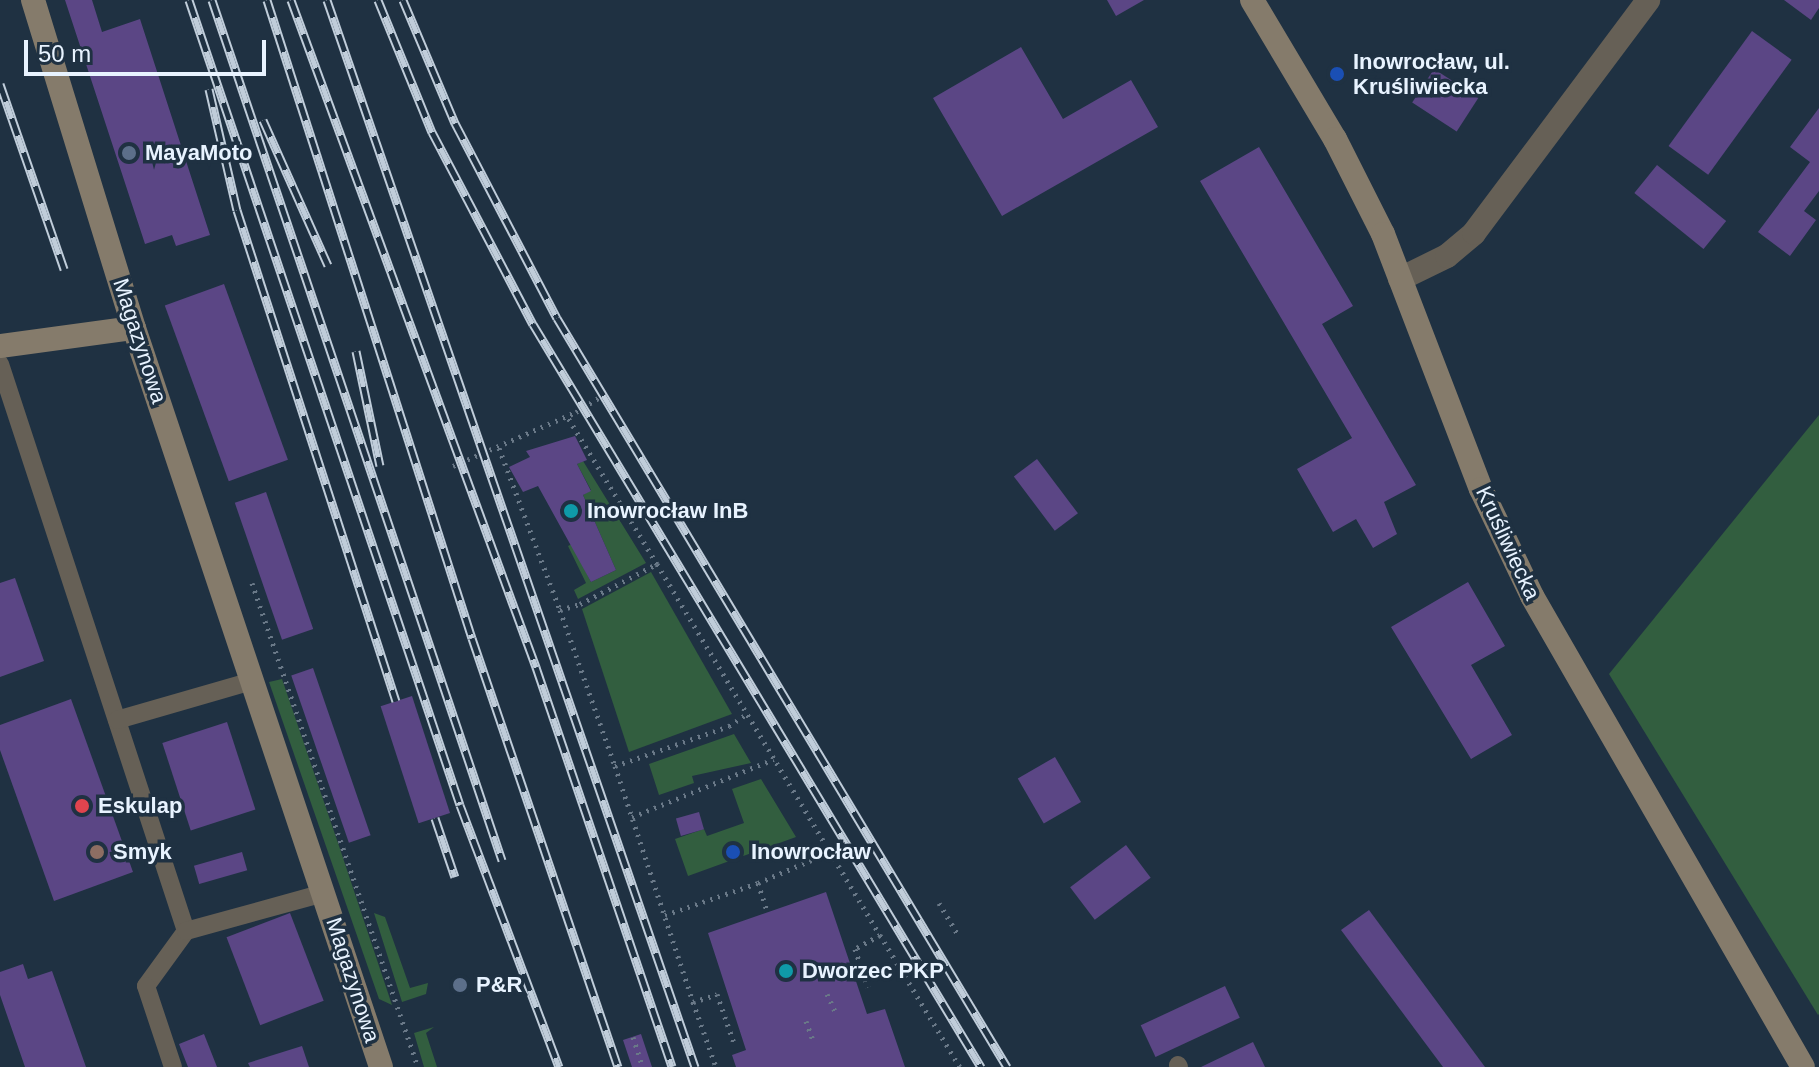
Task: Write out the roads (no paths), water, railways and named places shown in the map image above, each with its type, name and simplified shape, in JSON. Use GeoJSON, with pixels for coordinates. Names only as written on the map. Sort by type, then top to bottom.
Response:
{"type":"FeatureCollection","features":[{"type":"Feature","properties":{"kind":"street","name":"Magazynowa"},"geometry":{"type":"LineString","coordinates":[[33,0],[134,328],[381,1067]]}},
{"type":"Feature","properties":{"kind":"street","name":"Kruśliwiecka"},"geometry":{"type":"LineString","coordinates":[[1252,0],[1335,139],[1400,279],[1481,489],[1532,596],[1803,1067]]}},
{"type":"Feature","properties":{"kind":"street"},"geometry":{"type":"LineString","coordinates":[[1400,279],[1447,256],[1474,233],[1648,0]]}},
{"type":"Feature","properties":{"kind":"street"},"geometry":{"type":"LineString","coordinates":[[0,346],[134,328]]}},
{"type":"Feature","properties":{"kind":"lane"},"geometry":{"type":"LineString","coordinates":[[0,364],[186,931],[146,986],[173,1067]]}},
{"type":"Feature","properties":{"kind":"lane"},"geometry":{"type":"LineString","coordinates":[[117,720],[252,681]]}},
{"type":"Feature","properties":{"kind":"lane","name":"Magazynowa"},"geometry":{"type":"LineString","coordinates":[[186,931],[324,893]]}},
{"type":"Feature","properties":{"kind":"railway"},"geometry":{"type":"LineString","coordinates":[[189,0],[460,805],[559,1067]]}},
{"type":"Feature","properties":{"kind":"railway"},"geometry":{"type":"LineString","coordinates":[[212,0],[502,860]]}},
{"type":"Feature","properties":{"kind":"railway"},"geometry":{"type":"LineString","coordinates":[[267,0],[472,638],[618,1067]]}},
{"type":"Feature","properties":{"kind":"railway"},"geometry":{"type":"LineString","coordinates":[[291,0],[536,667],[672,1067]]}},
{"type":"Feature","properties":{"kind":"railway"},"geometry":{"type":"LineString","coordinates":[[327,0],[695,1067]]}},
{"type":"Feature","properties":{"kind":"railway"},"geometry":{"type":"LineString","coordinates":[[378,0],[432,132],[533,324],[981,1067]]}},
{"type":"Feature","properties":{"kind":"railway"},"geometry":{"type":"LineString","coordinates":[[403,0],[455,123],[557,318],[1007,1067]]}},
{"type":"Feature","properties":{"kind":"railway"},"geometry":{"type":"LineString","coordinates":[[0,84],[64,269]]}},
{"type":"Feature","properties":{"kind":"railway"},"geometry":{"type":"LineString","coordinates":[[209,89],[237,210],[396,701]]}},
{"type":"Feature","properties":{"kind":"railway"},"geometry":{"type":"LineString","coordinates":[[263,120],[328,265]]}},
{"type":"Feature","properties":{"kind":"railway"},"geometry":{"type":"LineString","coordinates":[[356,351],[380,466]]}},
{"type":"Feature","properties":{"kind":"railway"},"geometry":{"type":"LineString","coordinates":[[435,818],[455,877]]}},
{"type":"Feature","properties":{"kind":"place","name":"Inowrocław, ul. Kruśliwiecka"},"geometry":{"type":"Point","coordinates":[1337,74]}},
{"type":"Feature","properties":{"kind":"place","name":"MayaMoto"},"geometry":{"type":"Point","coordinates":[129,153]}},
{"type":"Feature","properties":{"kind":"place","name":"Inowrocław InB"},"geometry":{"type":"Point","coordinates":[571,511]}},
{"type":"Feature","properties":{"kind":"place","name":"Eskulap"},"geometry":{"type":"Point","coordinates":[82,806]}},
{"type":"Feature","properties":{"kind":"place","name":"Smyk"},"geometry":{"type":"Point","coordinates":[97,852]}},
{"type":"Feature","properties":{"kind":"place","name":"Inowrocław"},"geometry":{"type":"Point","coordinates":[733,852]}},
{"type":"Feature","properties":{"kind":"place","name":"Dworzec PKP"},"geometry":{"type":"Point","coordinates":[786,971]}},
{"type":"Feature","properties":{"kind":"place","name":"P&R"},"geometry":{"type":"Point","coordinates":[460,985]}}]}
